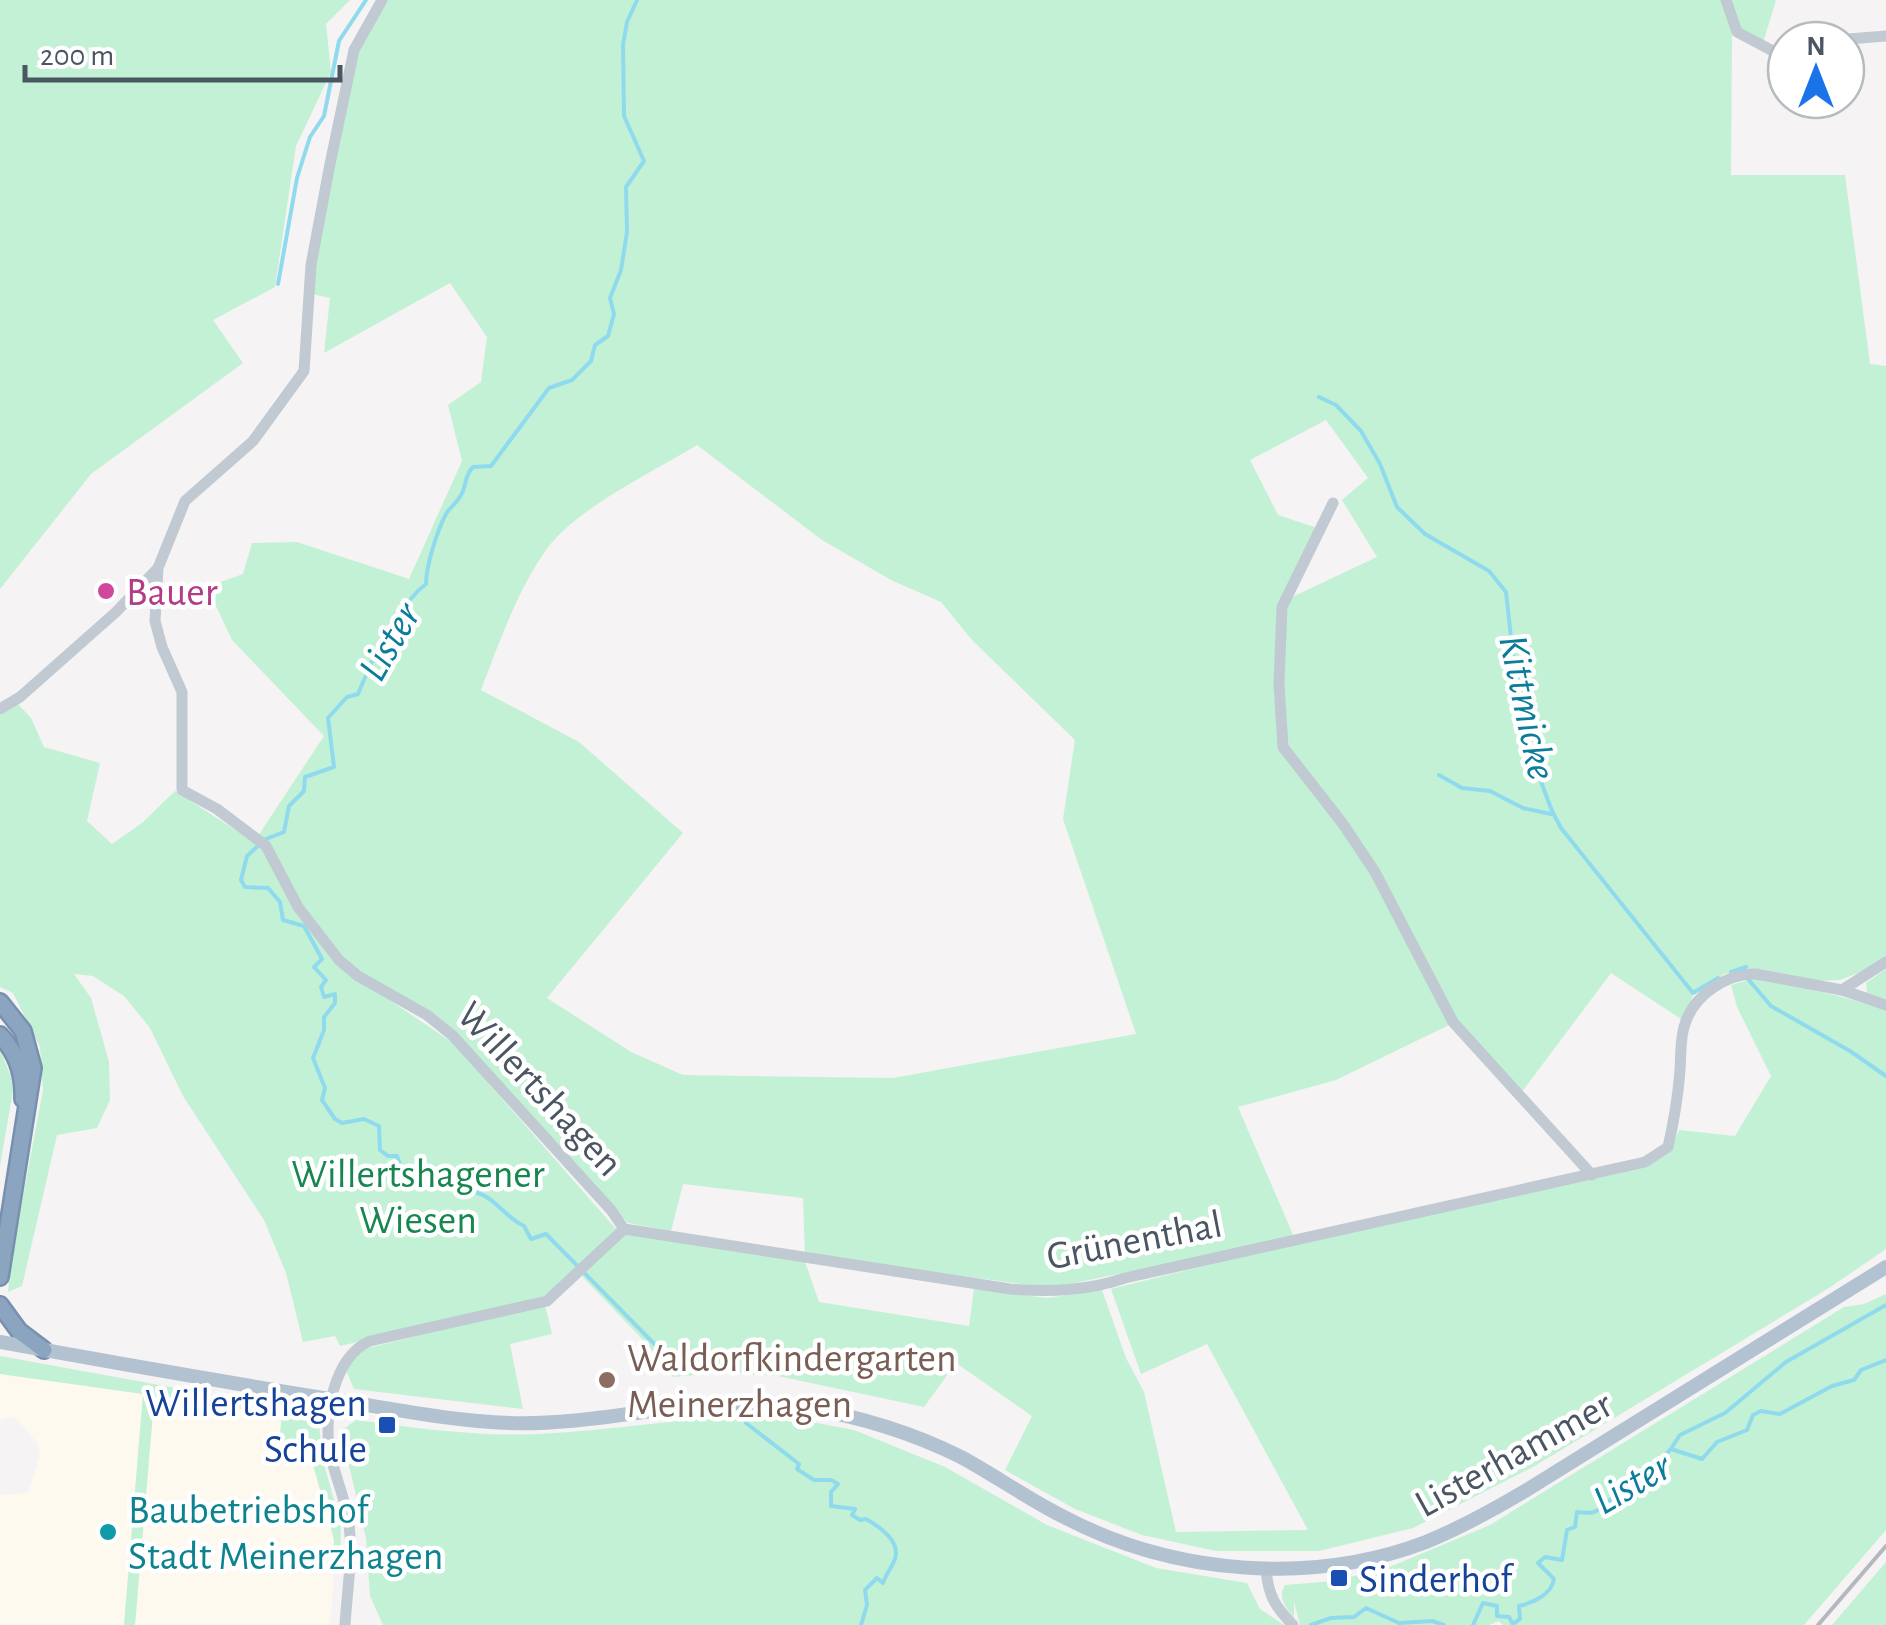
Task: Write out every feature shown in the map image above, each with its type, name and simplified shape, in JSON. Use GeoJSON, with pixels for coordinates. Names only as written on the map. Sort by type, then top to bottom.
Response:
{"type":"FeatureCollection","features":[{"type":"Feature","properties":{"kind":"highway"},"geometry":{"type":"LineString","coordinates":[[0,1002],[23,1031],[33,1068],[0,1277]]}},
{"type":"Feature","properties":{"kind":"highway"},"geometry":{"type":"LineString","coordinates":[[0,1035],[15,1055],[24,1092],[0,1226]]}},
{"type":"Feature","properties":{"kind":"highway"},"geometry":{"type":"LineString","coordinates":[[0,1306],[19,1331],[44,1350]]}},
{"type":"Feature","properties":{"kind":"main road","name":"Listerhammer"},"geometry":{"type":"LineString","coordinates":[[0,1342],[334,1400],[506,1423],[551,1424],[741,1404],[798,1406],[906,1434],[960,1457],[1066,1518],[1126,1544],[1198,1562],[1266,1568],[1358,1561],[1424,1542],[1466,1523],[1886,1267]]}},
{"type":"Feature","properties":{"kind":"street"},"geometry":{"type":"LineString","coordinates":[[0,710],[116,612],[158,568],[185,502],[252,441],[280,409],[304,371],[311,265],[341,111],[354,50],[382,0]]}},
{"type":"Feature","properties":{"kind":"street"},"geometry":{"type":"LineString","coordinates":[[1726,0],[1737,32],[1766,47]]}},
{"type":"Feature","properties":{"kind":"street"},"geometry":{"type":"LineString","coordinates":[[1333,503],[1282,607],[1283,747],[1375,872],[1453,1022],[1592,1175]]}},
{"type":"Feature","properties":{"kind":"street","name":"Willertshagen"},"geometry":{"type":"LineString","coordinates":[[158,568],[155,621],[182,692],[182,790],[217,809],[262,842],[298,907],[338,960],[358,976],[427,1015],[453,1036],[624,1229]]}},
{"type":"Feature","properties":{"kind":"street"},"geometry":{"type":"LineString","coordinates":[[1842,990],[1886,962]]}},
{"type":"Feature","properties":{"kind":"street","name":"Grünenthal"},"geometry":{"type":"LineString","coordinates":[[624,1229],[1049,1292],[1103,1285],[1645,1162],[1668,1147],[1676,1113],[1684,1025],[1698,1000],[1725,980],[1744,974],[1842,990]]}},
{"type":"Feature","properties":{"kind":"street"},"geometry":{"type":"LineString","coordinates":[[1842,990],[1886,1005]]}},
{"type":"Feature","properties":{"kind":"street"},"geometry":{"type":"LineString","coordinates":[[346,1625],[350,1536],[328,1444],[338,1372],[356,1347],[370,1340],[547,1300],[624,1229]]}},
{"type":"Feature","properties":{"kind":"street"},"geometry":{"type":"LineString","coordinates":[[1266,1568],[1274,1606],[1293,1625]]}},
{"type":"Feature","properties":{"kind":"shaded area","name":"Baubetriebshof Stadt Meinerzhagen"},"geometry":{"type":"Polygon","coordinates":[[[0,1374],[143,1394],[124,1625],[0,1625],[0,1495],[28,1493],[40,1455],[38,1444],[14,1416],[0,1420],[0,1374]]]}},
{"type":"Feature","properties":{"kind":"shaded area"},"geometry":{"type":"Polygon","coordinates":[[[154,1401],[305,1415],[337,1532],[330,1625],[135,1625],[154,1401]]]}},
{"type":"Feature","properties":{"kind":"green space"},"geometry":{"type":"Polygon","coordinates":[[[0,0],[350,0],[326,24],[331,72],[296,146],[275,287],[213,320],[243,363],[91,474],[0,589],[0,0]]]}},
{"type":"Feature","properties":{"kind":"green space","name":"Willertshagener Wiesen"},"geometry":{"type":"Polygon","coordinates":[[[385,0],[1723,0],[1732,34],[1731,175],[1845,175],[1870,364],[1886,366],[1886,959],[1840,980],[1817,981],[1761,969],[1724,974],[1693,995],[1684,1021],[1611,973],[1521,1093],[1455,1021],[1379,871],[1288,746],[1283,726],[1285,612],[1290,598],[1377,557],[1342,500],[1368,478],[1326,420],[1250,460],[1278,515],[1317,528],[1281,601],[1281,752],[1340,826],[1371,874],[1451,1024],[1336,1080],[1238,1107],[1294,1237],[1051,1288],[805,1255],[803,1198],[683,1184],[671,1231],[628,1223],[535,1126],[458,1037],[357,978],[453,1043],[616,1229],[554,1293],[535,1301],[340,1346],[335,1336],[303,1342],[286,1273],[264,1220],[183,1096],[150,1028],[124,996],[93,976],[74,974],[91,998],[109,1062],[110,1100],[97,1128],[57,1135],[22,1286],[8,1292],[43,1090],[40,1047],[13,993],[0,987],[0,715],[18,704],[31,718],[44,747],[100,763],[87,821],[112,844],[142,823],[175,791],[254,842],[324,736],[232,640],[207,587],[243,574],[252,543],[297,542],[409,579],[462,461],[448,405],[481,382],[487,337],[450,283],[324,353],[330,298],[312,294],[313,266],[350,77],[365,31],[385,0]],[[697,445],[576,520],[536,566],[509,618],[481,690],[579,742],[683,833],[547,998],[631,1052],[683,1075],[893,1078],[1136,1034],[1063,819],[1075,740],[972,640],[941,602],[891,580],[822,540],[697,445]]]}},
{"type":"Feature","properties":{"kind":"green space"},"geometry":{"type":"Polygon","coordinates":[[[1728,0],[1776,0],[1770,20],[1766,20],[1763,43],[1736,28],[1728,0]]]}},
{"type":"Feature","properties":{"kind":"green space"},"geometry":{"type":"Polygon","coordinates":[[[1886,969],[1886,999],[1867,993],[1866,983],[1886,969]]]}},
{"type":"Feature","properties":{"kind":"green space"},"geometry":{"type":"Polygon","coordinates":[[[1756,978],[1886,1010],[1886,1249],[1829,1288],[1533,1467],[1413,1528],[1319,1551],[1216,1551],[1142,1535],[1075,1509],[1005,1470],[1032,1416],[956,1363],[924,1407],[778,1376],[728,1372],[673,1377],[580,1274],[624,1232],[804,1259],[819,1302],[969,1326],[974,1289],[1047,1298],[1102,1290],[1126,1358],[1144,1392],[1176,1532],[1308,1530],[1207,1344],[1141,1374],[1111,1289],[1670,1151],[1679,1130],[1735,1136],[1771,1076],[1737,1007],[1731,985],[1756,978]]]}},
{"type":"Feature","properties":{"kind":"green space"},"geometry":{"type":"Polygon","coordinates":[[[0,1049],[14,1085],[0,1166],[0,1049]]]}},
{"type":"Feature","properties":{"kind":"green space"},"geometry":{"type":"Polygon","coordinates":[[[1886,1294],[1886,1530],[1804,1625],[1503,1625],[1499,1621],[1489,1625],[1300,1625],[1294,1602],[1294,1618],[1286,1606],[1282,1598],[1285,1585],[1335,1581],[1392,1566],[1490,1525],[1844,1307],[1864,1304],[1886,1294]]]}},
{"type":"Feature","properties":{"kind":"green space"},"geometry":{"type":"Polygon","coordinates":[[[545,1305],[552,1334],[510,1344],[523,1409],[354,1389],[346,1370],[353,1358],[368,1348],[545,1305]]]}},
{"type":"Feature","properties":{"kind":"green space"},"geometry":{"type":"Polygon","coordinates":[[[0,1356],[314,1413],[341,1525],[340,1569],[332,1572],[334,1540],[308,1447],[279,1444],[282,1413],[154,1401],[135,1625],[124,1625],[143,1394],[0,1374],[0,1356]]]}},
{"type":"Feature","properties":{"kind":"green space"},"geometry":{"type":"Polygon","coordinates":[[[774,1415],[854,1430],[945,1467],[1047,1525],[1156,1568],[1247,1583],[1260,1609],[1284,1625],[383,1625],[370,1596],[366,1538],[341,1431],[356,1420],[515,1435],[774,1415]]]}},
{"type":"Feature","properties":{"kind":"green space"},"geometry":{"type":"Polygon","coordinates":[[[1886,1562],[1886,1625],[1832,1625],[1886,1562]]]}},
{"type":"Feature","properties":{"kind":"waterway"},"geometry":{"type":"LineString","coordinates":[[278,284],[297,178],[310,137],[324,116],[339,41],[366,0]]}},
{"type":"Feature","properties":{"kind":"waterway","name":"Lister"},"geometry":{"type":"LineString","coordinates":[[266,839],[284,832],[289,806],[304,791],[305,777],[334,767],[328,718],[347,697],[358,694],[372,661],[385,659],[405,608],[426,584],[439,530],[461,495],[470,470],[491,466],[549,388],[572,380],[591,361],[595,345],[608,336],[614,314],[610,298],[621,270],[627,232],[626,187],[644,161],[624,116],[623,45],[627,22],[637,0]]}},
{"type":"Feature","properties":{"kind":"waterway","name":"Kittmicke"},"geometry":{"type":"LineString","coordinates":[[1319,397],[1336,405],[1361,431],[1380,464],[1397,507],[1425,534],[1489,571],[1506,592],[1531,755],[1561,828],[1693,993],[1718,978]]}},
{"type":"Feature","properties":{"kind":"waterway"},"geometry":{"type":"LineString","coordinates":[[1439,775],[1462,788],[1490,791],[1523,808],[1551,814]]}},
{"type":"Feature","properties":{"kind":"waterway","name":"Lister"},"geometry":{"type":"LineString","coordinates":[[259,845],[247,856],[241,880],[245,887],[268,888],[280,902],[283,920],[304,926],[322,959],[314,967],[326,980],[321,987],[324,997],[335,994],[313,1058],[325,1088],[322,1100],[335,1119],[342,1123],[364,1119],[379,1126],[380,1150],[397,1156],[401,1167],[417,1167],[424,1181],[437,1180],[447,1188],[453,1178],[466,1191],[491,1200],[524,1226],[531,1239],[546,1234],[681,1371]]}},
{"type":"Feature","properties":{"kind":"waterway","name":"Kittmicke"},"geometry":{"type":"LineString","coordinates":[[1731,972],[1746,967]]}},
{"type":"Feature","properties":{"kind":"waterway","name":"Kittmicke"},"geometry":{"type":"LineString","coordinates":[[1748,979],[1771,1006],[1886,1076]]}},
{"type":"Feature","properties":{"kind":"waterway"},"geometry":{"type":"LineString","coordinates":[[1672,1447],[1680,1435],[1725,1413],[1786,1362],[1886,1305]]}},
{"type":"Feature","properties":{"kind":"waterway","name":"Lister"},"geometry":{"type":"LineString","coordinates":[[1473,1625],[1483,1603],[1497,1606],[1497,1616],[1509,1617],[1513,1624],[1520,1619],[1519,1606],[1550,1589],[1554,1579],[1538,1563],[1545,1557],[1562,1560],[1567,1530],[1575,1527],[1577,1512],[1597,1510],[1637,1472],[1653,1467],[1671,1449],[1702,1459],[1717,1442],[1747,1430],[1753,1415],[1761,1411],[1780,1414],[1832,1386],[1854,1380],[1861,1370],[1886,1360]]}},
{"type":"Feature","properties":{"kind":"waterway","name":"Lister"},"geometry":{"type":"LineString","coordinates":[[746,1423],[799,1464],[797,1469],[814,1480],[838,1484],[831,1492],[831,1506],[855,1509],[852,1515],[872,1522],[895,1546],[895,1559],[883,1583],[877,1578],[865,1590],[867,1605],[861,1625]]}},
{"type":"Feature","properties":{"kind":"waterway","name":"Lister"},"geometry":{"type":"LineString","coordinates":[[1311,1625],[1331,1618],[1354,1617],[1366,1608],[1399,1623],[1432,1621],[1444,1625]]}},
{"type":"Feature","properties":{"kind":"railway"},"geometry":{"type":"LineString","coordinates":[[1818,1625],[1886,1546]]}},
{"type":"Feature","properties":{"kind":"place","name":"Bauer"},"geometry":{"type":"Point","coordinates":[106,591]}},
{"type":"Feature","properties":{"kind":"place","name":"Waldorfkindergarten Meinerzhagen"},"geometry":{"type":"Point","coordinates":[607,1380]}},
{"type":"Feature","properties":{"kind":"place","name":"Willertshagen Schule"},"geometry":{"type":"Point","coordinates":[387,1425]}},
{"type":"Feature","properties":{"kind":"place","name":"Baubetriebshof Stadt Meinerzhagen"},"geometry":{"type":"Point","coordinates":[108,1532]}},
{"type":"Feature","properties":{"kind":"place","name":"Sinderhof"},"geometry":{"type":"Point","coordinates":[1339,1578]}}]}
